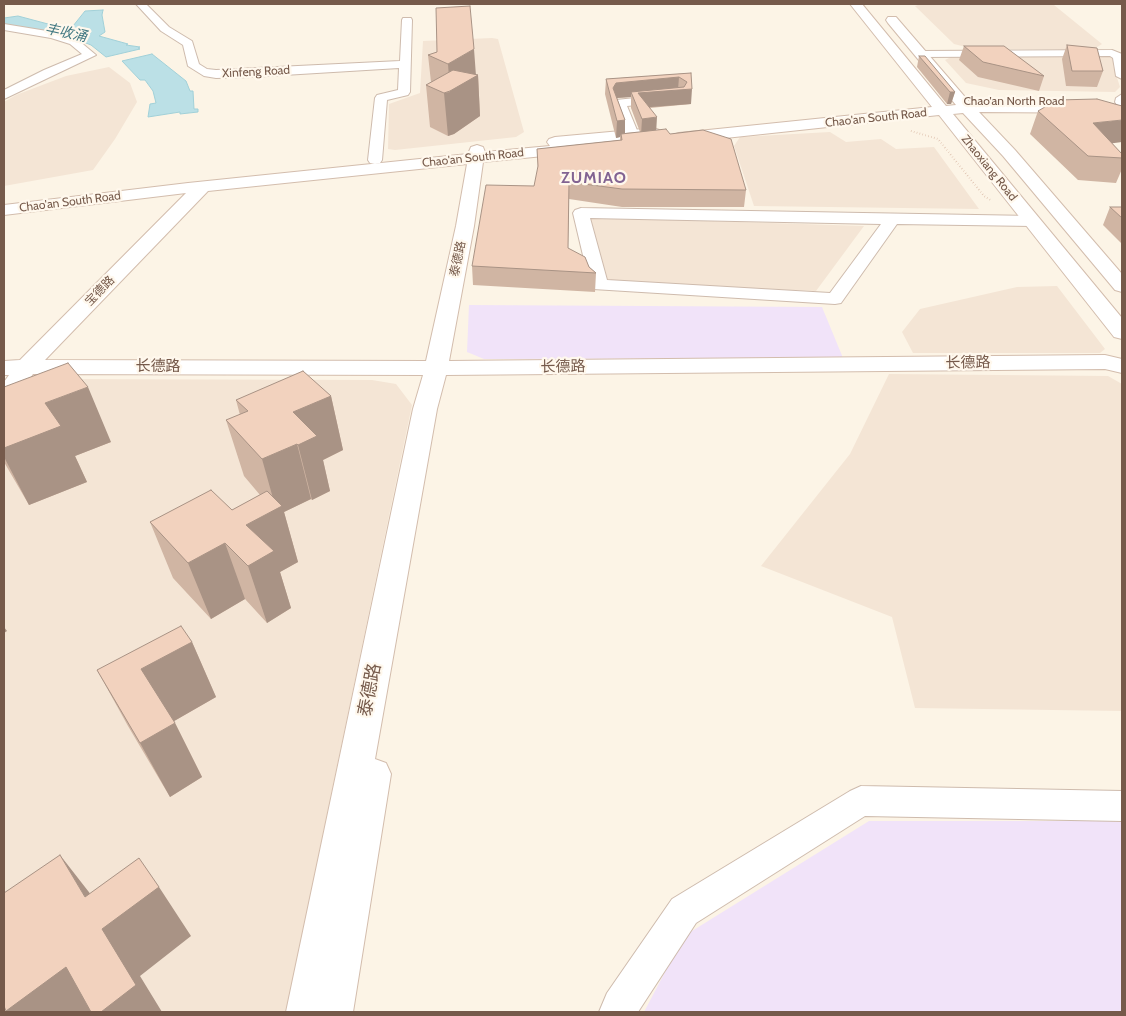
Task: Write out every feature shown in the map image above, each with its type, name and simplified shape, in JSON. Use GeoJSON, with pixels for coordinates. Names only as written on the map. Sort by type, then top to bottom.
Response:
{"type":"FeatureCollection","features":[{"type":"Feature","properties":{"kind":"main road","name":"Zhaoxiang Road"},"geometry":{"type":"LineString","coordinates":[[856,4],[1122,332]]}},
{"type":"Feature","properties":{"kind":"main road","name":"Zhaoxiang Road"},"geometry":{"type":"LineString","coordinates":[[884,11],[1122,286]]}},
{"type":"Feature","properties":{"kind":"main road","name":"Chao'an North Road"},"geometry":{"type":"LineString","coordinates":[[940,109],[963,104],[1122,103]]}},
{"type":"Feature","properties":{"kind":"main road","name":"Chao'an South Road"},"geometry":{"type":"LineString","coordinates":[[4,210],[632,135],[940,109]]}},
{"type":"Feature","properties":{"kind":"main road","name":"Chao'an South Road"},"geometry":{"type":"LineString","coordinates":[[4,201],[163,180],[375,160],[476,154],[940,109]]}},
{"type":"Feature","properties":{"kind":"main road","name":"泰德路"},"geometry":{"type":"LineString","coordinates":[[308,1012],[425,409],[436,368],[465,226],[476,154]]}},
{"type":"Feature","properties":{"kind":"main road","name":"宝德路"},"geometry":{"type":"LineString","coordinates":[[4,400],[11,368],[195,188]]}},
{"type":"Feature","properties":{"kind":"main road","name":"长德路"},"geometry":{"type":"LineString","coordinates":[[11,368],[436,368],[1105,362],[1122,366]]}},
{"type":"Feature","properties":{"kind":"main road","name":"泰德路"},"geometry":{"type":"LineString","coordinates":[[331,1012],[438,406],[436,368]]}},
{"type":"Feature","properties":{"kind":"street","name":"Xinfeng Road"},"geometry":{"type":"LineString","coordinates":[[141,4],[165,29],[188,43],[194,66],[204,72],[216,74],[404,64]]}},
{"type":"Feature","properties":{"kind":"street"},"geometry":{"type":"LineString","coordinates":[[375,160],[381,98],[404,92],[407,20]]}},
{"type":"Feature","properties":{"kind":"street"},"geometry":{"type":"LineString","coordinates":[[4,27],[53,34],[74,42],[90,55],[48,72],[4,95]]}},
{"type":"Feature","properties":{"kind":"street"},"geometry":{"type":"LineString","coordinates":[[920,54],[1112,53],[1118,56],[1122,76]]}},
{"type":"Feature","properties":{"kind":"street"},"geometry":{"type":"LineString","coordinates":[[632,135],[620,102],[678,98]]}},
{"type":"Feature","properties":{"kind":"street"},"geometry":{"type":"LineString","coordinates":[[892,219],[835,299],[599,285],[581,213],[1032,221]]}},
{"type":"Feature","properties":{"kind":"street"},"geometry":{"type":"LineString","coordinates":[[618,1012],[620,1006],[684,911],[861,802],[1122,806]]}},
{"type":"Feature","properties":{"kind":"path"},"geometry":{"type":"LineString","coordinates":[[903,130],[919,132],[938,139],[984,196],[998,205]]}},
{"type":"Feature","properties":{"kind":"shaded area"},"geometry":{"type":"Polygon","coordinates":[[[921,4],[1054,5],[1102,44],[1094,49],[974,49],[954,44],[915,6],[921,4]]]}},
{"type":"Feature","properties":{"kind":"shaded area"},"geometry":{"type":"Polygon","coordinates":[[[498,39],[524,132],[516,137],[395,150],[388,149],[389,104],[420,93],[423,41],[498,39]]]}},
{"type":"Feature","properties":{"kind":"shaded area"},"geometry":{"type":"Polygon","coordinates":[[[1115,56],[1113,65],[1120,87],[1115,92],[999,90],[966,83],[945,60],[951,57],[1084,57],[1115,56]]]}},
{"type":"Feature","properties":{"kind":"shaded area"},"geometry":{"type":"Polygon","coordinates":[[[109,67],[130,83],[137,102],[115,139],[93,170],[4,186],[4,102],[16,95],[66,76],[109,67]]]}},
{"type":"Feature","properties":{"kind":"shaded area"},"geometry":{"type":"Polygon","coordinates":[[[830,132],[846,142],[881,139],[896,149],[934,147],[979,209],[754,206],[734,146],[740,137],[830,132]]]}},
{"type":"Feature","properties":{"kind":"shaded area"},"geometry":{"type":"Polygon","coordinates":[[[586,217],[864,226],[816,291],[602,283],[586,217]]]}},
{"type":"Feature","properties":{"kind":"shaded area"},"geometry":{"type":"Polygon","coordinates":[[[1057,286],[1105,349],[1100,353],[913,353],[902,332],[920,309],[1017,287],[1057,286]]]}},
{"type":"Feature","properties":{"kind":"shaded area"},"geometry":{"type":"Polygon","coordinates":[[[469,305],[822,307],[843,358],[484,359],[467,352],[469,305]]]}},
{"type":"Feature","properties":{"kind":"shaded area"},"geometry":{"type":"Polygon","coordinates":[[[889,374],[1108,376],[1122,384],[1122,711],[915,708],[892,617],[761,566],[850,454],[889,374]]]}},
{"type":"Feature","properties":{"kind":"shaded area"},"geometry":{"type":"Polygon","coordinates":[[[44,379],[372,380],[396,384],[412,405],[286,1012],[4,1012],[4,414],[44,379]]]}},
{"type":"Feature","properties":{"kind":"shaded area"},"geometry":{"type":"Polygon","coordinates":[[[869,821],[1122,821],[1122,1012],[644,1012],[684,936],[869,821]]]}},
{"type":"Feature","properties":{"kind":"water","name":"丰收涌"},"geometry":{"type":"Polygon","coordinates":[[[103,10],[105,32],[99,36],[128,44],[126,45],[140,47],[138,48],[140,49],[106,57],[91,45],[63,34],[4,25],[4,18],[18,16],[63,28],[73,26],[85,11],[103,10]]]}},
{"type":"Feature","properties":{"kind":"water"},"geometry":{"type":"Polygon","coordinates":[[[152,54],[186,81],[190,91],[193,91],[194,109],[198,109],[198,112],[180,114],[180,112],[148,117],[150,104],[156,103],[153,91],[145,80],[140,80],[122,61],[152,54]]]}},
{"type":"Feature","properties":{"kind":"building"},"geometry":{"type":"Polygon","coordinates":[[[470,6],[474,49],[448,64],[428,55],[437,52],[436,8],[470,6]]]}},
{"type":"Feature","properties":{"kind":"building"},"geometry":{"type":"Polygon","coordinates":[[[1067,45],[1097,48],[1103,71],[1072,71],[1067,45]]]}},
{"type":"Feature","properties":{"kind":"building"},"geometry":{"type":"Polygon","coordinates":[[[964,46],[1004,46],[1044,76],[983,62],[964,46]]]}},
{"type":"Feature","properties":{"kind":"building"},"geometry":{"type":"Polygon","coordinates":[[[919,56],[925,56],[955,92],[950,92],[919,56]]]}},
{"type":"Feature","properties":{"kind":"building"},"geometry":{"type":"Polygon","coordinates":[[[453,70],[478,75],[444,93],[426,85],[453,70]]]}},
{"type":"Feature","properties":{"kind":"building"},"geometry":{"type":"Polygon","coordinates":[[[691,73],[692,89],[638,93],[657,117],[642,119],[631,92],[684,87],[687,82],[679,77],[616,83],[613,88],[625,120],[617,121],[606,79],[691,73]]]}},
{"type":"Feature","properties":{"kind":"building"},"geometry":{"type":"Polygon","coordinates":[[[1097,99],[1122,106],[1122,120],[1093,123],[1122,154],[1122,158],[1088,156],[1038,111],[1057,100],[1097,99]]]}},
{"type":"Feature","properties":{"kind":"building"},"geometry":{"type":"Polygon","coordinates":[[[666,129],[670,134],[703,130],[731,139],[746,190],[622,189],[569,182],[568,248],[585,257],[589,267],[596,273],[472,266],[486,185],[534,186],[538,166],[537,149],[622,140],[621,134],[666,129]]]}},
{"type":"Feature","properties":{"kind":"building"},"geometry":{"type":"Polygon","coordinates":[[[1110,207],[1122,207],[1122,218],[1110,207]]]}},
{"type":"Feature","properties":{"kind":"building"},"geometry":{"type":"Polygon","coordinates":[[[68,363],[88,387],[45,403],[61,426],[4,448],[4,387],[68,363]]]}},
{"type":"Feature","properties":{"kind":"building"},"geometry":{"type":"Polygon","coordinates":[[[303,371],[331,396],[293,412],[317,436],[262,459],[226,420],[248,411],[236,400],[303,371]]]}},
{"type":"Feature","properties":{"kind":"building"},"geometry":{"type":"Polygon","coordinates":[[[211,490],[232,510],[267,491],[282,506],[246,525],[274,551],[248,566],[225,543],[188,563],[150,522],[211,490]]]}},
{"type":"Feature","properties":{"kind":"building"},"geometry":{"type":"Polygon","coordinates":[[[181,626],[192,642],[141,669],[175,723],[140,743],[97,670],[181,626]]]}},
{"type":"Feature","properties":{"kind":"building"},"geometry":{"type":"Polygon","coordinates":[[[60,855],[85,897],[139,858],[159,887],[102,929],[136,985],[101,1012],[91,1012],[66,967],[6,1011],[4,1006],[4,893],[60,855]]]}},
{"type":"Feature","properties":{"kind":"district","name":"ZUMIAO"},"geometry":{"type":"Point","coordinates":[594,178]}}]}
